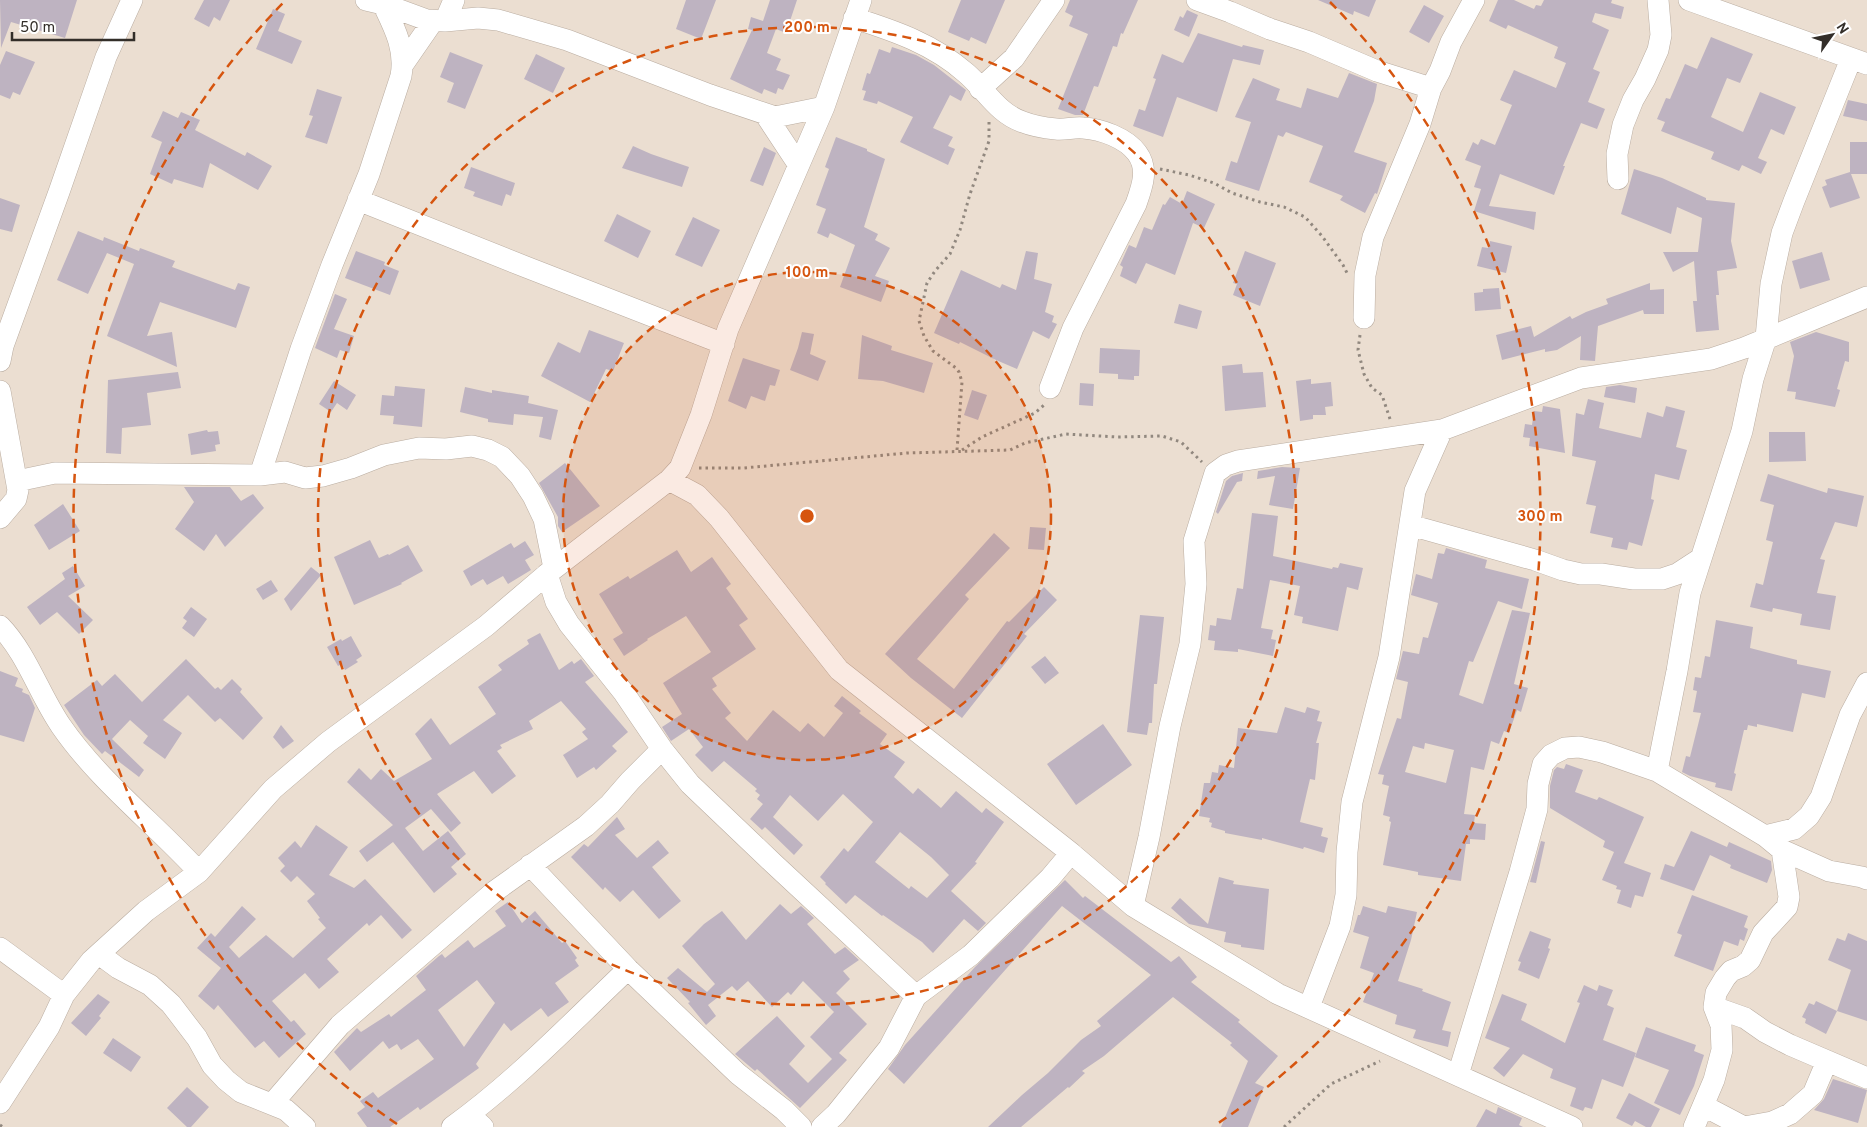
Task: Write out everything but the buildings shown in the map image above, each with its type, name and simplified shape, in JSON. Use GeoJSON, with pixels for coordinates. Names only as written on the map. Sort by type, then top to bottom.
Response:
{"type":"FeatureCollection","features":[{"type":"Feature","properties":{"kind":"street"},"geometry":{"type":"LineString","coordinates":[[0,361],[3,346],[106,56],[132,0]]}},
{"type":"Feature","properties":{"kind":"street"},"geometry":{"type":"LineString","coordinates":[[404,63],[454,0]]}},
{"type":"Feature","properties":{"kind":"street"},"geometry":{"type":"LineString","coordinates":[[984,93],[1014,58],[1054,0]]}},
{"type":"Feature","properties":{"kind":"street"},"geometry":{"type":"LineString","coordinates":[[1197,0],[1270,29],[1310,42],[1377,71],[1431,88]]}},
{"type":"Feature","properties":{"kind":"street"},"geometry":{"type":"LineString","coordinates":[[1364,318],[1365,275],[1373,237],[1420,124],[1431,88],[1451,42],[1474,0]]}},
{"type":"Feature","properties":{"kind":"street"},"geometry":{"type":"LineString","coordinates":[[1618,179],[1617,154],[1623,125],[1632,100],[1645,80],[1658,50],[1660,35],[1658,0]]}},
{"type":"Feature","properties":{"kind":"street"},"geometry":{"type":"LineString","coordinates":[[1656,771],[1677,671],[1690,593],[1742,431],[1753,379],[1766,338],[1771,284],[1782,233],[1859,61],[1696,1]]}},
{"type":"Feature","properties":{"kind":"street"},"geometry":{"type":"LineString","coordinates":[[374,2],[427,20],[478,18],[498,20],[567,40],[775,117],[824,107]]}},
{"type":"Feature","properties":{"kind":"street"},"geometry":{"type":"LineString","coordinates":[[260,475],[301,349],[369,174],[401,76],[404,63],[401,46],[395,30],[374,2]]}},
{"type":"Feature","properties":{"kind":"street"},"geometry":{"type":"LineString","coordinates":[[0,1103],[49,1027],[64,995],[91,961],[146,911],[199,872],[273,789],[321,748],[486,626],[550,570],[675,474],[701,415],[728,329],[824,107],[858,9],[936,50],[967,73],[1000,109],[1022,122],[1057,130],[1084,128],[1107,133],[1125,143],[1137,153],[1144,166],[1143,184],[1136,204],[1073,328],[1050,388]]}},
{"type":"Feature","properties":{"kind":"street"},"geometry":{"type":"LineString","coordinates":[[765,114],[798,164]]}},
{"type":"Feature","properties":{"kind":"street"},"geometry":{"type":"LineString","coordinates":[[358,200],[724,344]]}},
{"type":"Feature","properties":{"kind":"street"},"geometry":{"type":"LineString","coordinates":[[1132,906],[1149,837],[1170,726],[1190,644],[1196,584],[1194,541],[1215,473],[1226,465],[1238,461],[1442,430],[1581,378],[1711,359],[1867,297]]}},
{"type":"Feature","properties":{"kind":"street"},"geometry":{"type":"LineString","coordinates":[[0,391],[18,490],[16,499],[0,518]]}},
{"type":"Feature","properties":{"kind":"street"},"geometry":{"type":"LineString","coordinates":[[1309,1007],[1340,926],[1346,895],[1352,802],[1389,657],[1415,491],[1442,430]]}},
{"type":"Feature","properties":{"kind":"street"},"geometry":{"type":"LineString","coordinates":[[17,481],[55,473],[260,475],[285,472],[305,478],[323,476],[352,468],[384,455],[419,448],[446,449],[472,446],[488,450],[502,457],[520,476],[533,496],[544,519],[556,602],[570,624],[624,694],[662,749],[690,784],[916,996]]}},
{"type":"Feature","properties":{"kind":"street"},"geometry":{"type":"LineString","coordinates":[[675,474],[719,518],[839,670],[1070,853],[1132,906],[1278,994],[1572,1127]]}},
{"type":"Feature","properties":{"kind":"street"},"geometry":{"type":"LineString","coordinates":[[1410,525],[1581,574],[1601,574],[1634,579],[1662,579],[1677,574],[1700,559]]}},
{"type":"Feature","properties":{"kind":"street"},"geometry":{"type":"LineString","coordinates":[[0,626],[12,639],[61,726],[95,768],[171,841],[199,872]]}},
{"type":"Feature","properties":{"kind":"street"},"geometry":{"type":"LineString","coordinates":[[1765,836],[1794,829],[1809,816],[1821,797],[1850,715],[1867,682]]}},
{"type":"Feature","properties":{"kind":"street"},"geometry":{"type":"LineString","coordinates":[[1458,1075],[1520,872],[1537,809],[1538,784],[1543,764],[1551,755],[1565,748],[1579,747],[1602,752],[1656,771],[1765,836],[1782,850],[1829,871],[1867,879]]}},
{"type":"Feature","properties":{"kind":"street"},"geometry":{"type":"LineString","coordinates":[[272,1104],[340,1025],[495,891],[586,826],[610,804],[662,749]]}},
{"type":"Feature","properties":{"kind":"street"},"geometry":{"type":"LineString","coordinates":[[1694,1127],[1714,1080],[1722,1050],[1721,1025],[1714,1007],[1716,993],[1731,971],[1743,966],[1750,960],[1763,933],[1787,907],[1789,897],[1782,850]]}},
{"type":"Feature","properties":{"kind":"street"},"geometry":{"type":"LineString","coordinates":[[822,1127],[836,1114],[889,1048],[916,996],[971,955],[1050,878],[1070,853]]}},
{"type":"Feature","properties":{"kind":"street"},"geometry":{"type":"LineString","coordinates":[[530,865],[628,969],[738,1074],[784,1110],[801,1127]]}},
{"type":"Feature","properties":{"kind":"street"},"geometry":{"type":"LineString","coordinates":[[0,948],[64,995]]}},
{"type":"Feature","properties":{"kind":"street"},"geometry":{"type":"LineString","coordinates":[[99,954],[118,968],[150,985],[171,1004],[196,1038],[212,1065],[240,1092],[286,1110],[305,1127]]}},
{"type":"Feature","properties":{"kind":"street"},"geometry":{"type":"LineString","coordinates":[[452,1127],[477,1121],[509,1082],[628,969]]}},
{"type":"Feature","properties":{"kind":"street"},"geometry":{"type":"LineString","coordinates":[[1714,1007],[1745,1018],[1765,1032],[1827,1061],[1865,1075]]}},
{"type":"Feature","properties":{"kind":"street"},"geometry":{"type":"LineString","coordinates":[[1704,1106],[1744,1127],[1772,1122],[1790,1114],[1813,1094],[1827,1061]]}},
{"type":"Feature","properties":{"kind":"path"},"geometry":{"type":"LineString","coordinates":[[959,450],[962,382],[960,372],[933,350],[924,336],[919,321],[928,283],[935,271],[950,254],[954,245],[989,140],[984,93]]}},
{"type":"Feature","properties":{"kind":"path"},"geometry":{"type":"LineString","coordinates":[[1144,166],[1214,183],[1232,193],[1284,207],[1305,217],[1343,265],[1350,280]]}},
{"type":"Feature","properties":{"kind":"path"},"geometry":{"type":"LineString","coordinates":[[1364,318],[1358,350],[1360,360],[1364,374],[1372,388],[1382,395],[1386,402],[1394,437]]}},
{"type":"Feature","properties":{"kind":"path"},"geometry":{"type":"LineString","coordinates":[[959,450],[982,437],[1035,413],[1049,401],[1050,388]]}},
{"type":"Feature","properties":{"kind":"path"},"geometry":{"type":"LineString","coordinates":[[675,474],[907,453],[1010,450],[1025,443],[1066,434],[1117,437],[1135,435],[1162,436],[1181,442],[1198,460],[1215,473]]}},
{"type":"Feature","properties":{"kind":"path"},"geometry":{"type":"LineString","coordinates":[[1284,1127],[1331,1084],[1381,1061]]}}]}
